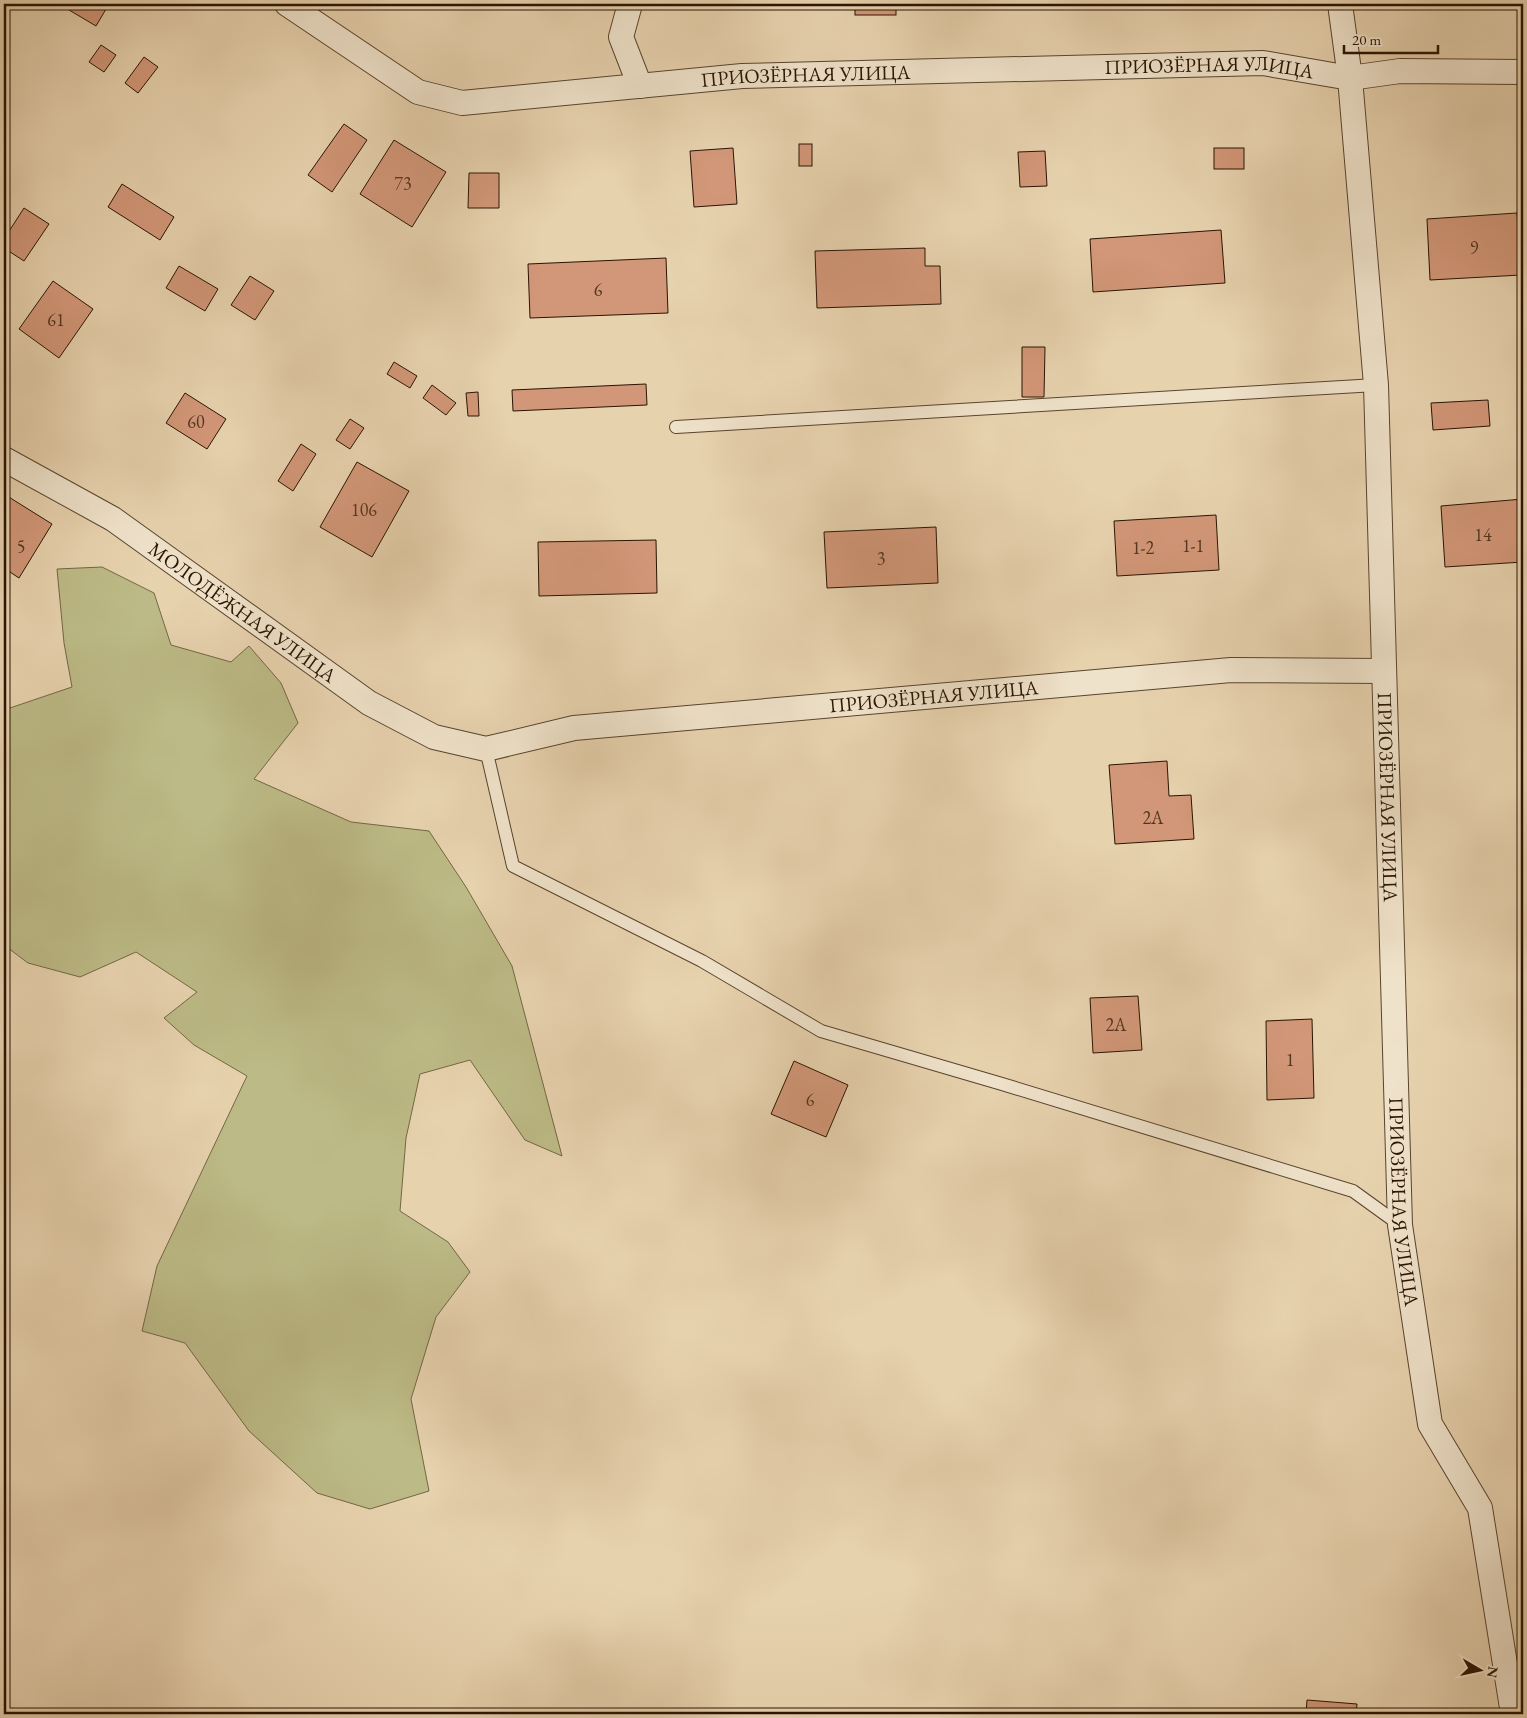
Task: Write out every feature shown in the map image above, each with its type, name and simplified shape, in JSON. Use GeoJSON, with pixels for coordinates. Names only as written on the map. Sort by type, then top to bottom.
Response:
{"type":"FeatureCollection","features":[{"type":"Feature","properties":{"kind":"street","name":"ПРИОЗЁРНАЯ УЛИЦА"},"geometry":{"type":"LineString","coordinates":[[287,4],[418,92],[462,103],[742,76],[1263,63],[1350,78]]}},
{"type":"Feature","properties":{"kind":"street"},"geometry":{"type":"LineString","coordinates":[[630,4],[621,37],[640,86]]}},
{"type":"Feature","properties":{"kind":"street","name":"ПРИОЗЁРНАЯ УЛИЦА"},"geometry":{"type":"LineString","coordinates":[[1340,4],[1350,78],[1376,385],[1400,1225],[1430,1424],[1480,1508],[1513,1714]]}},
{"type":"Feature","properties":{"kind":"street"},"geometry":{"type":"LineString","coordinates":[[1350,78],[1400,71],[1523,72]]}},
{"type":"Feature","properties":{"kind":"street","name":"МОЛОДЁЖНАЯ УЛИЦА"},"geometry":{"type":"LineString","coordinates":[[4,459],[113,519],[369,704],[434,737],[486,749]]}},
{"type":"Feature","properties":{"kind":"street","name":"ПРИОЗЁРНАЯ УЛИЦА"},"geometry":{"type":"LineString","coordinates":[[486,749],[574,728],[1231,670],[1383,671]]}},
{"type":"Feature","properties":{"kind":"lane"},"geometry":{"type":"LineString","coordinates":[[676,427],[1376,385]]}},
{"type":"Feature","properties":{"kind":"lane"},"geometry":{"type":"LineString","coordinates":[[486,749],[514,866],[702,961],[822,1031],[1353,1190],[1400,1225]]}},
{"type":"Feature","properties":{"kind":"shaded area"},"geometry":{"type":"Polygon","coordinates":[[[102,567],[154,593],[171,645],[231,662],[249,646],[281,683],[298,723],[254,779],[351,822],[429,831],[466,887],[512,966],[562,1156],[525,1140],[470,1060],[420,1074],[406,1138],[400,1211],[448,1242],[470,1272],[436,1317],[411,1399],[429,1491],[370,1509],[317,1493],[249,1431],[185,1343],[142,1331],[157,1266],[247,1076],[194,1045],[164,1018],[197,992],[136,952],[80,977],[28,963],[4,945],[4,710],[72,687],[64,643],[57,569],[102,567]]]}},
{"type":"Feature","properties":{"kind":"building"},"geometry":{"type":"Polygon","coordinates":[[[59,4],[109,4],[96,26],[59,4]]]}},
{"type":"Feature","properties":{"kind":"building"},"geometry":{"type":"Polygon","coordinates":[[[855,4],[896,4],[896,15],[855,15],[855,4]]]}},
{"type":"Feature","properties":{"kind":"building"},"geometry":{"type":"Polygon","coordinates":[[[101,45],[116,55],[104,72],[89,62],[101,45]]]}},
{"type":"Feature","properties":{"kind":"building"},"geometry":{"type":"Polygon","coordinates":[[[144,57],[158,67],[138,93],[125,83],[144,57]]]}},
{"type":"Feature","properties":{"kind":"building"},"geometry":{"type":"Polygon","coordinates":[[[344,124],[367,140],[332,192],[308,175],[344,124]]]}},
{"type":"Feature","properties":{"kind":"building"},"geometry":{"type":"Polygon","coordinates":[[[394,140],[446,172],[412,227],[360,194],[394,140]]]}},
{"type":"Feature","properties":{"kind":"building"},"geometry":{"type":"Polygon","coordinates":[[[799,144],[812,144],[812,166],[799,166],[799,144]]]}},
{"type":"Feature","properties":{"kind":"building"},"geometry":{"type":"Polygon","coordinates":[[[733,148],[737,204],[694,207],[690,151],[733,148]]]}},
{"type":"Feature","properties":{"kind":"building"},"geometry":{"type":"Polygon","coordinates":[[[1214,148],[1244,148],[1244,169],[1214,169],[1214,148]]]}},
{"type":"Feature","properties":{"kind":"building"},"geometry":{"type":"Polygon","coordinates":[[[1045,151],[1047,186],[1020,187],[1018,152],[1045,151]]]}},
{"type":"Feature","properties":{"kind":"building"},"geometry":{"type":"Polygon","coordinates":[[[469,173],[499,173],[499,208],[468,208],[469,173]]]}},
{"type":"Feature","properties":{"kind":"building"},"geometry":{"type":"Polygon","coordinates":[[[122,184],[174,217],[160,240],[108,207],[122,184]]]}},
{"type":"Feature","properties":{"kind":"building"},"geometry":{"type":"Polygon","coordinates":[[[24,208],[49,224],[24,261],[4,248],[4,239],[24,208]]]}},
{"type":"Feature","properties":{"kind":"building"},"geometry":{"type":"Polygon","coordinates":[[[1517,213],[1521,275],[1430,280],[1427,219],[1517,213]]]}},
{"type":"Feature","properties":{"kind":"building"},"geometry":{"type":"Polygon","coordinates":[[[1221,230],[1225,283],[1093,292],[1090,239],[1221,230]]]}},
{"type":"Feature","properties":{"kind":"building"},"geometry":{"type":"Polygon","coordinates":[[[925,248],[925,266],[940,266],[941,304],[817,308],[815,251],[925,248]]]}},
{"type":"Feature","properties":{"kind":"building"},"geometry":{"type":"Polygon","coordinates":[[[666,258],[668,313],[530,318],[528,264],[666,258]]]}},
{"type":"Feature","properties":{"kind":"building"},"geometry":{"type":"Polygon","coordinates":[[[179,266],[218,289],[205,311],[166,288],[179,266]]]}},
{"type":"Feature","properties":{"kind":"building"},"geometry":{"type":"Polygon","coordinates":[[[250,276],[274,291],[255,320],[231,305],[250,276]]]}},
{"type":"Feature","properties":{"kind":"building"},"geometry":{"type":"Polygon","coordinates":[[[53,281],[93,309],[59,358],[19,329],[53,281]]]}},
{"type":"Feature","properties":{"kind":"building"},"geometry":{"type":"Polygon","coordinates":[[[1022,347],[1045,347],[1044,397],[1022,397],[1022,347]]]}},
{"type":"Feature","properties":{"kind":"building"},"geometry":{"type":"Polygon","coordinates":[[[394,362],[417,376],[410,388],[387,374],[394,362]]]}},
{"type":"Feature","properties":{"kind":"building"},"geometry":{"type":"Polygon","coordinates":[[[646,384],[647,405],[513,411],[512,390],[646,384]]]}},
{"type":"Feature","properties":{"kind":"building"},"geometry":{"type":"Polygon","coordinates":[[[432,385],[456,403],[446,415],[423,398],[432,385]]]}},
{"type":"Feature","properties":{"kind":"building"},"geometry":{"type":"Polygon","coordinates":[[[478,392],[479,416],[468,416],[466,393],[478,392]]]}},
{"type":"Feature","properties":{"kind":"building"},"geometry":{"type":"Polygon","coordinates":[[[185,393],[226,419],[207,449],[166,423],[185,393]]]}},
{"type":"Feature","properties":{"kind":"building"},"geometry":{"type":"Polygon","coordinates":[[[1488,400],[1490,426],[1433,430],[1431,403],[1488,400]]]}},
{"type":"Feature","properties":{"kind":"building"},"geometry":{"type":"Polygon","coordinates":[[[350,419],[364,428],[350,449],[336,440],[350,419]]]}},
{"type":"Feature","properties":{"kind":"building"},"geometry":{"type":"Polygon","coordinates":[[[301,444],[316,454],[293,491],[278,481],[301,444]]]}},
{"type":"Feature","properties":{"kind":"building"},"geometry":{"type":"Polygon","coordinates":[[[357,462],[409,491],[372,557],[320,527],[357,462]]]}},
{"type":"Feature","properties":{"kind":"building"},"geometry":{"type":"Polygon","coordinates":[[[4,494],[52,524],[19,578],[4,568],[4,494]]]}},
{"type":"Feature","properties":{"kind":"building"},"geometry":{"type":"Polygon","coordinates":[[[1523,499],[1523,562],[1445,567],[1441,506],[1523,499]]]}},
{"type":"Feature","properties":{"kind":"building"},"geometry":{"type":"Polygon","coordinates":[[[1216,515],[1219,570],[1117,576],[1114,521],[1216,515]]]}},
{"type":"Feature","properties":{"kind":"building"},"geometry":{"type":"Polygon","coordinates":[[[936,527],[938,583],[827,588],[824,532],[936,527]]]}},
{"type":"Feature","properties":{"kind":"building"},"geometry":{"type":"Polygon","coordinates":[[[656,540],[657,593],[539,596],[538,542],[656,540]]]}},
{"type":"Feature","properties":{"kind":"building"},"geometry":{"type":"Polygon","coordinates":[[[1167,761],[1169,796],[1191,795],[1194,839],[1115,844],[1109,765],[1167,761]]]}},
{"type":"Feature","properties":{"kind":"building"},"geometry":{"type":"Polygon","coordinates":[[[1138,996],[1142,1050],[1093,1053],[1090,998],[1138,996]]]}},
{"type":"Feature","properties":{"kind":"building"},"geometry":{"type":"Polygon","coordinates":[[[1312,1019],[1314,1098],[1267,1100],[1266,1021],[1312,1019]]]}},
{"type":"Feature","properties":{"kind":"building"},"geometry":{"type":"Polygon","coordinates":[[[794,1061],[848,1085],[826,1137],[771,1114],[794,1061]]]}},
{"type":"Feature","properties":{"kind":"building"},"geometry":{"type":"Polygon","coordinates":[[[1307,1700],[1357,1704],[1356,1714],[1306,1714],[1307,1700]]]}}]}
